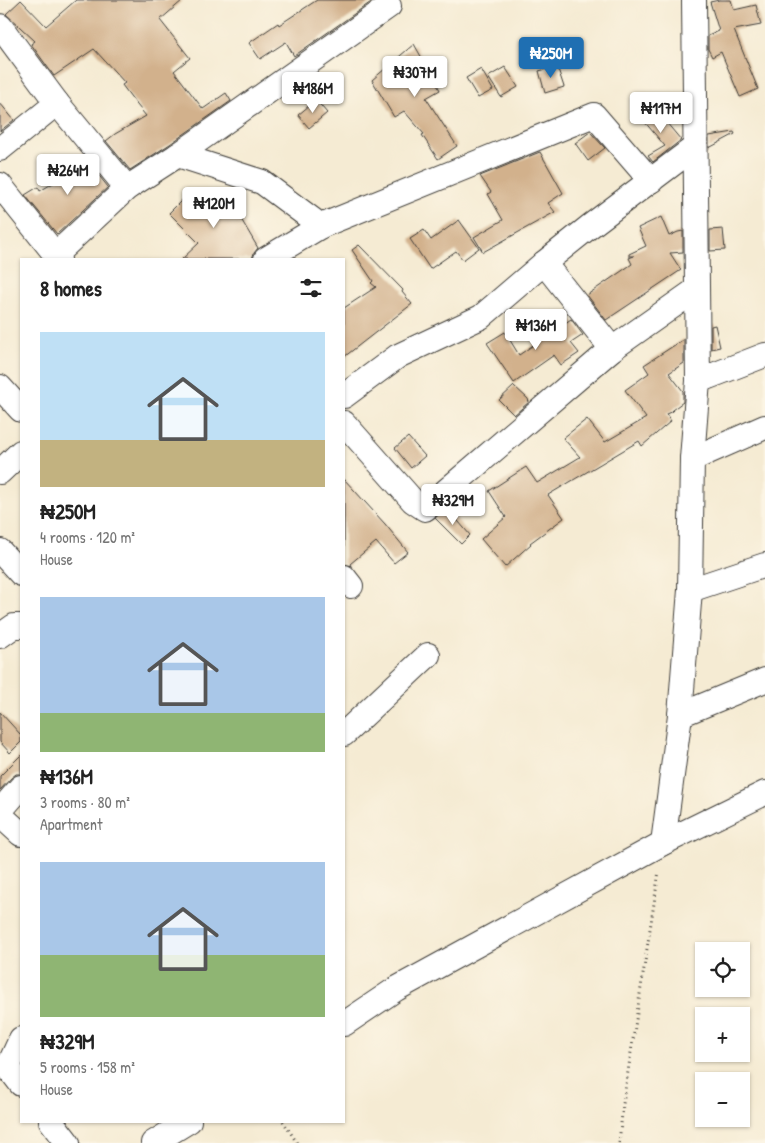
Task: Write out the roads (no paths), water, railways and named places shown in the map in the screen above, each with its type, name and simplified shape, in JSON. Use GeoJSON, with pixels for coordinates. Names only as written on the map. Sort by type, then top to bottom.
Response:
{"type":"FeatureCollection","features":[{"type":"Feature","properties":{"kind":"street"},"geometry":{"type":"LineString","coordinates":[[663,843],[670,803],[680,715],[690,590],[692,459],[698,381],[694,0]]}},
{"type":"Feature","properties":{"kind":"street"},"geometry":{"type":"LineString","coordinates":[[0,185],[58,257],[127,188],[178,155],[389,6]]}},
{"type":"Feature","properties":{"kind":"street"},"geometry":{"type":"LineString","coordinates":[[0,26],[57,103],[127,188]]}},
{"type":"Feature","properties":{"kind":"street"},"geometry":{"type":"LineString","coordinates":[[0,149],[57,103]]}},
{"type":"Feature","properties":{"kind":"street"},"geometry":{"type":"LineString","coordinates":[[268,258],[321,226],[594,115],[650,181]]}},
{"type":"Feature","properties":{"kind":"street"},"geometry":{"type":"LineString","coordinates":[[345,395],[398,356],[481,317],[589,227],[695,147]]}},
{"type":"Feature","properties":{"kind":"street"},"geometry":{"type":"LineString","coordinates":[[178,155],[262,182],[321,226]]}},
{"type":"Feature","properties":{"kind":"street"},"geometry":{"type":"LineString","coordinates":[[544,263],[612,349]]}},
{"type":"Feature","properties":{"kind":"street"},"geometry":{"type":"LineString","coordinates":[[345,424],[413,501],[425,509],[612,349],[697,289]]}},
{"type":"Feature","properties":{"kind":"street"},"geometry":{"type":"LineString","coordinates":[[698,381],[765,355]]}},
{"type":"Feature","properties":{"kind":"street"},"geometry":{"type":"LineString","coordinates":[[0,387],[20,409]]}},
{"type":"Feature","properties":{"kind":"street"},"geometry":{"type":"LineString","coordinates":[[692,459],[765,427]]}},
{"type":"Feature","properties":{"kind":"street"},"geometry":{"type":"LineString","coordinates":[[0,472],[20,453]]}},
{"type":"Feature","properties":{"kind":"street"},"geometry":{"type":"LineString","coordinates":[[0,551],[20,573]]}},
{"type":"Feature","properties":{"kind":"street"},"geometry":{"type":"LineString","coordinates":[[690,590],[765,565]]}},
{"type":"Feature","properties":{"kind":"street"},"geometry":{"type":"LineString","coordinates":[[0,636],[14,626],[20,626]]}},
{"type":"Feature","properties":{"kind":"street"},"geometry":{"type":"LineString","coordinates":[[345,733],[428,655]]}},
{"type":"Feature","properties":{"kind":"street"},"geometry":{"type":"LineString","coordinates":[[680,715],[765,680]]}},
{"type":"Feature","properties":{"kind":"street"},"geometry":{"type":"LineString","coordinates":[[0,811],[20,788]]}},
{"type":"Feature","properties":{"kind":"street"},"geometry":{"type":"LineString","coordinates":[[345,1023],[396,989],[663,843],[765,793]]}},
{"type":"Feature","properties":{"kind":"street"},"geometry":{"type":"LineString","coordinates":[[0,815],[20,833]]}},
{"type":"Feature","properties":{"kind":"street"},"geometry":{"type":"LineString","coordinates":[[20,1041],[8,1067],[20,1083]]}},
{"type":"Feature","properties":{"kind":"street"},"geometry":{"type":"LineString","coordinates":[[53,1123],[68,1143]]}},
{"type":"Feature","properties":{"kind":"street"},"geometry":{"type":"LineString","coordinates":[[153,1143],[186,1123]]}}]}
